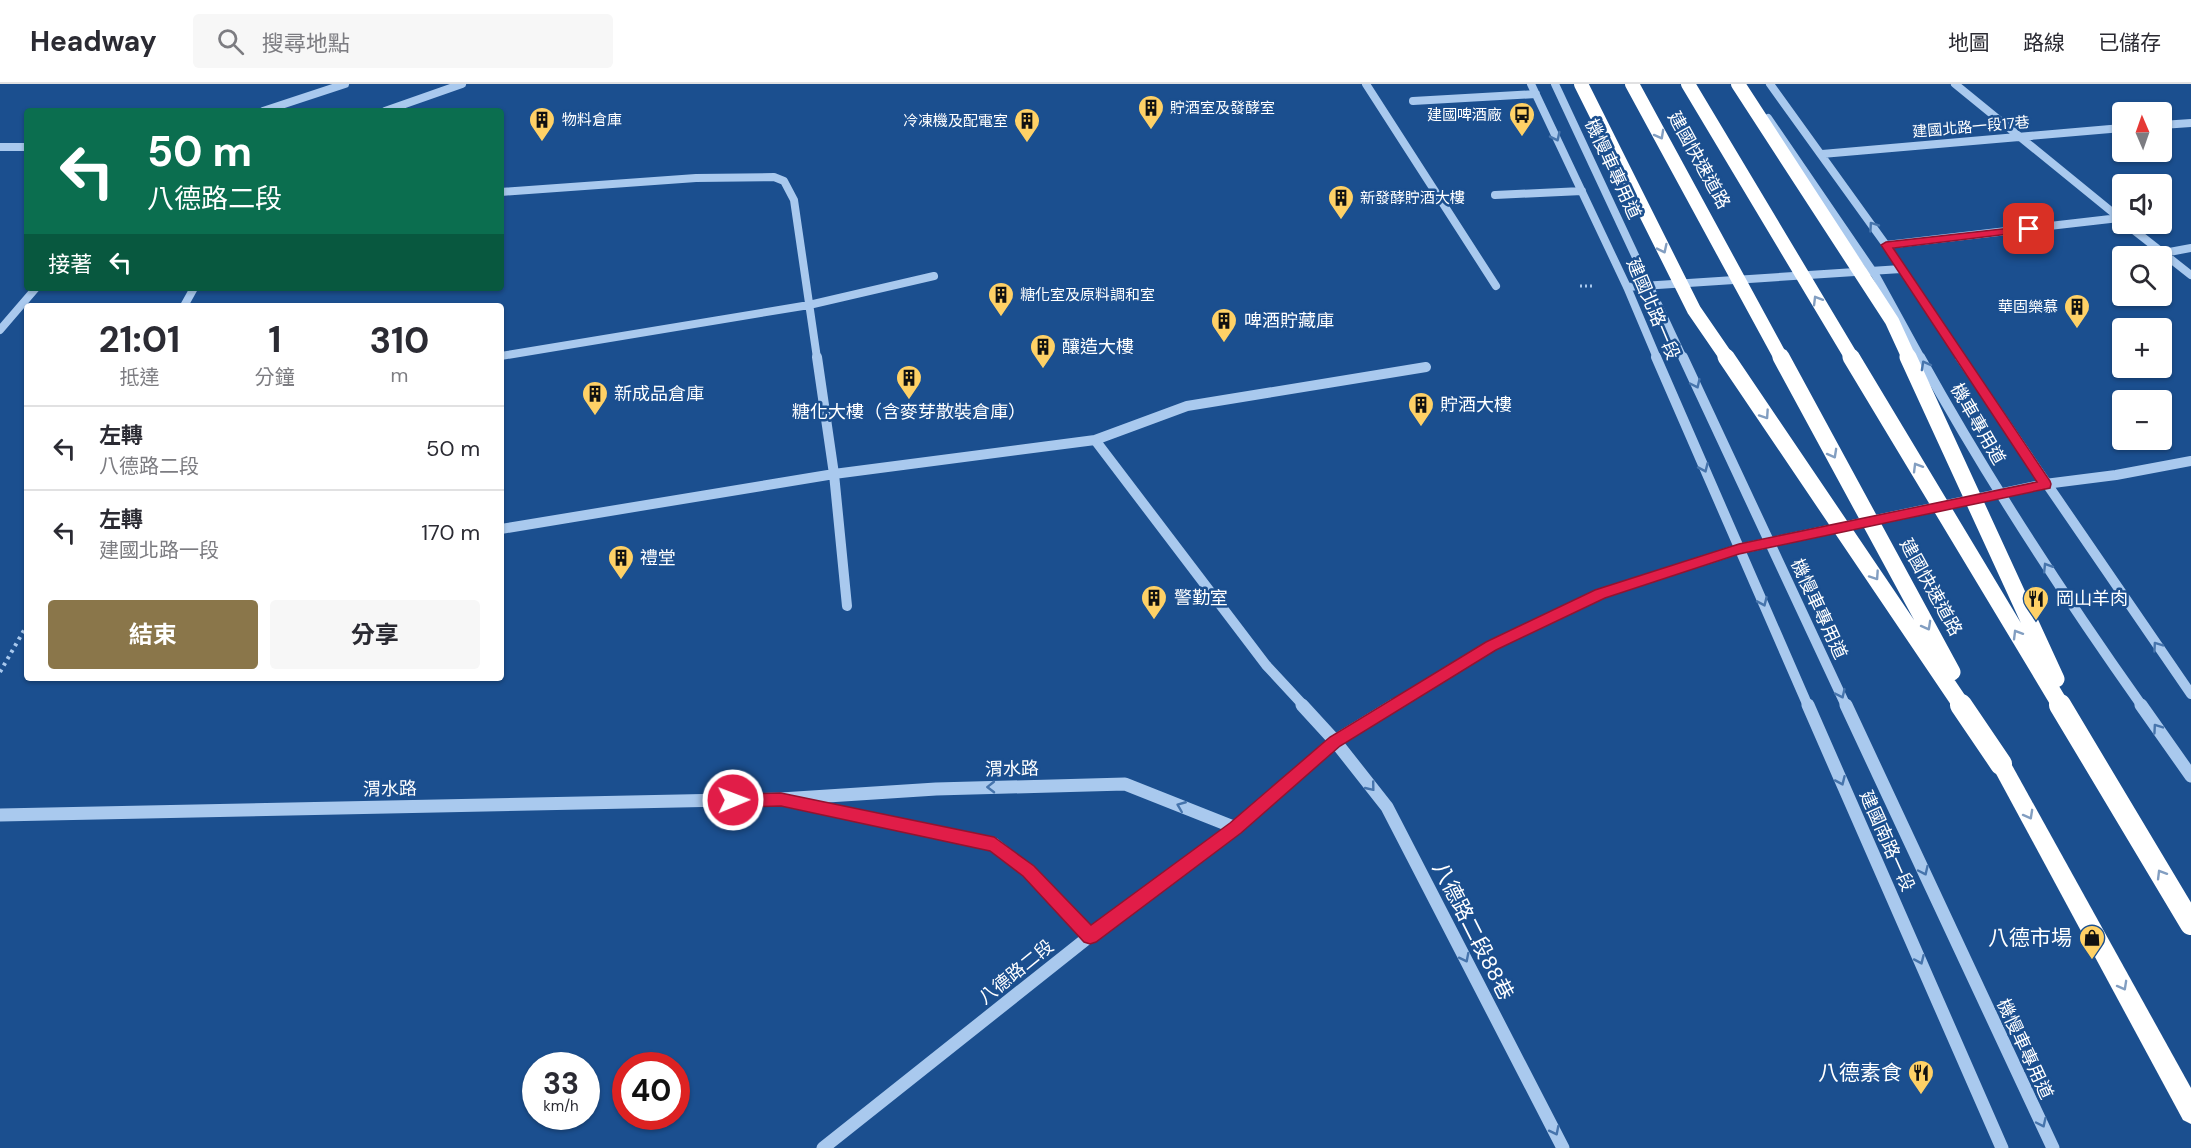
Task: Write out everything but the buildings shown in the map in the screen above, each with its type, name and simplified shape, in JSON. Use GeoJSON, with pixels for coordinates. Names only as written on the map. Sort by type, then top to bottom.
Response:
{"type":"FeatureCollection","features":[{"type":"Feature","properties":{"kind":"highway"},"geometry":{"type":"LineString","coordinates":[[1581,84],[1694,310],[2001,764]]}},
{"type":"Feature","properties":{"kind":"highway","name":"建國快速道路"},"geometry":{"type":"LineString","coordinates":[[1632,84],[2191,1112]]}},
{"type":"Feature","properties":{"kind":"highway","name":"建國快速道路"},"geometry":{"type":"LineString","coordinates":[[1688,84],[2191,924]]}},
{"type":"Feature","properties":{"kind":"highway"},"geometry":{"type":"LineString","coordinates":[[1738,84],[1892,321],[2093,760]]}},
{"type":"Feature","properties":{"kind":"street"},"geometry":{"type":"LineString","coordinates":[[272,108],[345,84]]}},
{"type":"Feature","properties":{"kind":"street"},"geometry":{"type":"LineString","coordinates":[[394,108],[462,84]]}},
{"type":"Feature","properties":{"kind":"street"},"geometry":{"type":"LineString","coordinates":[[1366,84],[1496,286]]}},
{"type":"Feature","properties":{"kind":"street","name":"建國北路一段"},"geometry":{"type":"LineString","coordinates":[[1531,84],[1627,287],[1739,549]]}},
{"type":"Feature","properties":{"kind":"street","name":"機慢車專用道"},"geometry":{"type":"LineString","coordinates":[[1555,84],[2053,1148]]}},
{"type":"Feature","properties":{"kind":"street","name":"機車專用道"},"geometry":{"type":"LineString","coordinates":[[1745,84],[1876,276],[1964,437],[2079,617],[2191,776]]}},
{"type":"Feature","properties":{"kind":"street"},"geometry":{"type":"LineString","coordinates":[[1770,84],[1886,245],[2045,484],[2191,694]]}},
{"type":"Feature","properties":{"kind":"street"},"geometry":{"type":"LineString","coordinates":[[1955,84],[2112,212]]}},
{"type":"Feature","properties":{"kind":"street"},"geometry":{"type":"LineString","coordinates":[[1413,101],[1536,94]]}},
{"type":"Feature","properties":{"kind":"street"},"geometry":{"type":"LineString","coordinates":[[2172,124],[2191,123]]}},
{"type":"Feature","properties":{"kind":"street","name":"建國北路一段17巷"},"geometry":{"type":"LineString","coordinates":[[1822,154],[2112,129]]}},
{"type":"Feature","properties":{"kind":"street"},"geometry":{"type":"LineString","coordinates":[[0,147],[24,147]]}},
{"type":"Feature","properties":{"kind":"street"},"geometry":{"type":"LineString","coordinates":[[504,192],[696,178],[774,177],[784,182],[794,200],[834,474],[847,606]]}},
{"type":"Feature","properties":{"kind":"street"},"geometry":{"type":"LineString","coordinates":[[1495,195],[1582,191]]}},
{"type":"Feature","properties":{"kind":"street"},"geometry":{"type":"LineString","coordinates":[[1886,245],[2112,222]]}},
{"type":"Feature","properties":{"kind":"street"},"geometry":{"type":"LineString","coordinates":[[2140,234],[2155,246]]}},
{"type":"Feature","properties":{"kind":"street"},"geometry":{"type":"LineString","coordinates":[[2172,252],[2191,248]]}},
{"type":"Feature","properties":{"kind":"street"},"geometry":{"type":"LineString","coordinates":[[2172,260],[2191,275]]}},
{"type":"Feature","properties":{"kind":"street"},"geometry":{"type":"LineString","coordinates":[[1627,287],[1901,269]]}},
{"type":"Feature","properties":{"kind":"street"},"geometry":{"type":"LineString","coordinates":[[504,356],[809,305],[934,276]]}},
{"type":"Feature","properties":{"kind":"street"},"geometry":{"type":"LineString","coordinates":[[0,330],[33,291]]}},
{"type":"Feature","properties":{"kind":"street"},"geometry":{"type":"LineString","coordinates":[[504,529],[834,474],[1095,440],[1187,406],[1426,367]]}},
{"type":"Feature","properties":{"kind":"street","name":"八德路二段88巷"},"geometry":{"type":"LineString","coordinates":[[1095,440],[1266,665],[1335,741],[1387,807],[1563,1148]]}},
{"type":"Feature","properties":{"kind":"street","name":"八德路二段"},"geometry":{"type":"LineString","coordinates":[[823,1148],[1090,936],[1236,828],[1335,741],[1491,646],[1600,594],[1739,549],[2045,484],[2116,475],[2191,461]]}},
{"type":"Feature","properties":{"kind":"street","name":"建國南路一段"},"geometry":{"type":"LineString","coordinates":[[1739,549],[2002,1148]]}},
{"type":"Feature","properties":{"kind":"street","name":"渭水路"},"geometry":{"type":"LineString","coordinates":[[0,815],[781,800],[936,789],[1125,784],[1236,828]]}},
{"type":"Feature","properties":{"kind":"street","name":"渭水路"},"geometry":{"type":"LineString","coordinates":[[781,800],[994,844],[1028,871],[1090,936]]}},
{"type":"Feature","properties":{"kind":"path"},"geometry":{"type":"LineString","coordinates":[[0,672],[24,630]]}},
{"type":"Feature","properties":{"kind":"place","name":"貯酒室及發酵室"},"geometry":{"type":"Point","coordinates":[1151,131]}},
{"type":"Feature","properties":{"kind":"place","name":"建國啤酒廠"},"geometry":{"type":"Point","coordinates":[1522,138]}},
{"type":"Feature","properties":{"kind":"place","name":"物料倉庫"},"geometry":{"type":"Point","coordinates":[542,143]}},
{"type":"Feature","properties":{"kind":"place","name":"冷凍機及配電室"},"geometry":{"type":"Point","coordinates":[1027,144]}},
{"type":"Feature","properties":{"kind":"place","name":"新發酵貯酒大樓"},"geometry":{"type":"Point","coordinates":[1341,221]}},
{"type":"Feature","properties":{"kind":"place","name":"糖化室及原料調和室"},"geometry":{"type":"Point","coordinates":[1001,318]}},
{"type":"Feature","properties":{"kind":"place","name":"華固樂慕"},"geometry":{"type":"Point","coordinates":[2077,330]}},
{"type":"Feature","properties":{"kind":"place","name":"啤酒貯藏庫"},"geometry":{"type":"Point","coordinates":[1224,344]}},
{"type":"Feature","properties":{"kind":"place","name":"釀造大樓"},"geometry":{"type":"Point","coordinates":[1043,370]}},
{"type":"Feature","properties":{"kind":"place","name":"糖化大樓（含麥芽散裝倉庫）"},"geometry":{"type":"Point","coordinates":[909,401]}},
{"type":"Feature","properties":{"kind":"place","name":"新成品倉庫"},"geometry":{"type":"Point","coordinates":[595,417]}},
{"type":"Feature","properties":{"kind":"place","name":"貯酒大樓"},"geometry":{"type":"Point","coordinates":[1421,428]}},
{"type":"Feature","properties":{"kind":"place","name":"禮堂"},"geometry":{"type":"Point","coordinates":[621,581]}},
{"type":"Feature","properties":{"kind":"place","name":"警勤室"},"geometry":{"type":"Point","coordinates":[1154,621]}},
{"type":"Feature","properties":{"kind":"place","name":"岡山羊肉"},"geometry":{"type":"Point","coordinates":[2036,622]}},
{"type":"Feature","properties":{"kind":"place","name":"八德市場"},"geometry":{"type":"Point","coordinates":[2092,961]}},
{"type":"Feature","properties":{"kind":"place","name":"八德素食"},"geometry":{"type":"Point","coordinates":[1921,1096]}},
{"type":"Feature","properties":{"kind":"route"},"geometry":{"type":"LineString","coordinates":[[733,800],[781,800],[994,844],[1028,871],[1090,936],[1236,828],[1335,741],[1491,646],[1600,594],[1739,549],[2045,484],[1886,245],[2029,229]]}}]}
